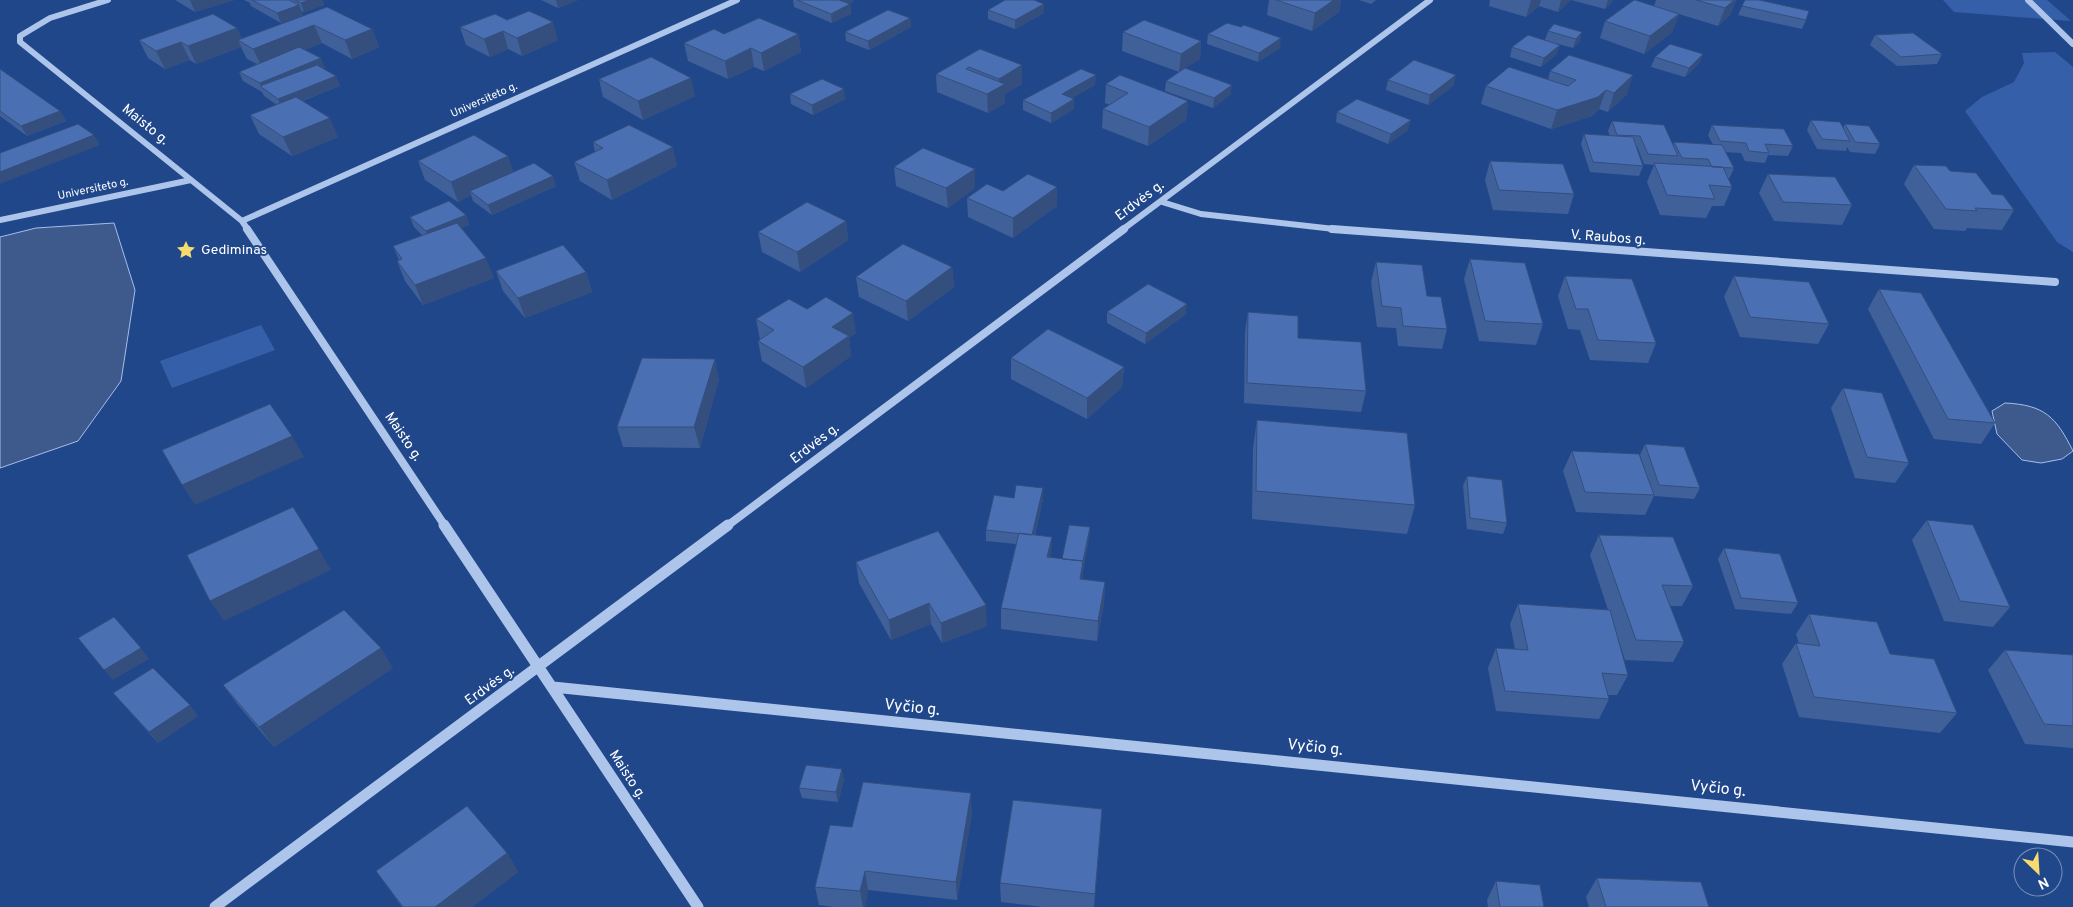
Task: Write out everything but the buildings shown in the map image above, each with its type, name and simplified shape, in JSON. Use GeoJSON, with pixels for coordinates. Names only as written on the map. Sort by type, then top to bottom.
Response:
{"type":"FeatureCollection","features":[{"type":"Feature","properties":{"kind":"street","name":"Maisto g."},"geometry":{"type":"LineString","coordinates":[[108,0],[45,21],[28,29],[20,36],[20,42],[242,221],[698,907]]}},
{"type":"Feature","properties":{"kind":"street","name":"Universiteto g."},"geometry":{"type":"LineString","coordinates":[[242,221],[737,0]]}},
{"type":"Feature","properties":{"kind":"street","name":"Erdvės g."},"geometry":{"type":"LineString","coordinates":[[215,907],[1162,202],[1430,0]]}},
{"type":"Feature","properties":{"kind":"street"},"geometry":{"type":"LineString","coordinates":[[2028,0],[2073,44]]}},
{"type":"Feature","properties":{"kind":"street","name":"Universiteto g."},"geometry":{"type":"LineString","coordinates":[[0,220],[191,180]]}},
{"type":"Feature","properties":{"kind":"street","name":"V. Raubos g."},"geometry":{"type":"LineString","coordinates":[[1162,202],[1201,214],[1348,231],[2055,282]]}},
{"type":"Feature","properties":{"kind":"street","name":"Vyčio g."},"geometry":{"type":"LineString","coordinates":[[553,687],[2073,842]]}},
{"type":"Feature","properties":{"kind":"shaded area"},"geometry":{"type":"Polygon","coordinates":[[[1943,0],[2047,0],[2071,21],[1954,12],[1943,0]]]}},
{"type":"Feature","properties":{"kind":"shaded area"},"geometry":{"type":"Polygon","coordinates":[[[2055,52],[2073,67],[2073,252],[2057,242],[1965,111],[1982,97],[2014,82],[2024,63],[2022,53],[2055,52]]]}},
{"type":"Feature","properties":{"kind":"shaded area"},"geometry":{"type":"Polygon","coordinates":[[[114,223],[135,290],[121,381],[78,441],[0,468],[0,237],[36,228],[114,223]]]}},
{"type":"Feature","properties":{"kind":"shaded area"},"geometry":{"type":"Polygon","coordinates":[[[261,325],[275,350],[172,388],[160,361],[261,325]]]}},
{"type":"Feature","properties":{"kind":"shaded area"},"geometry":{"type":"Polygon","coordinates":[[[2005,403],[2030,407],[2048,415],[2061,429],[2073,451],[2062,459],[2041,463],[2022,460],[1997,434],[1992,411],[2005,403]]]}},
{"type":"Feature","properties":{"kind":"place","name":"Gediminas"},"geometry":{"type":"Point","coordinates":[186,250]}}]}
